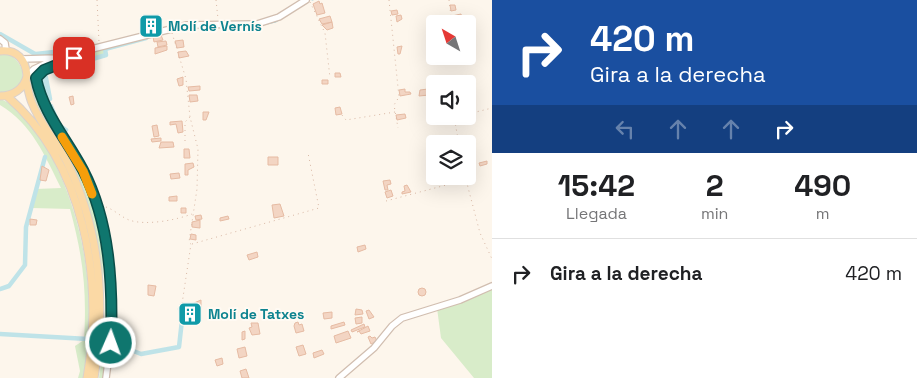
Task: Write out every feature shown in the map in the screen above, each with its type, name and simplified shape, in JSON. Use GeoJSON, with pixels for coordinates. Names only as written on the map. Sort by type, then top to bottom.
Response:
{"type":"FeatureCollection","features":[{"type":"Feature","properties":{"kind":"main road"},"geometry":{"type":"LineString","coordinates":[[3,51],[15,53],[23,59],[32,104],[67,162],[90,223],[100,281],[101,317],[94,378]]}},
{"type":"Feature","properties":{"kind":"main road"},"geometry":{"type":"LineString","coordinates":[[3,96],[18,91],[26,78]]}},
{"type":"Feature","properties":{"kind":"main road"},"geometry":{"type":"LineString","coordinates":[[3,96],[24,111],[47,141],[61,166],[82,226],[93,283],[94,317],[87,378]]}},
{"type":"Feature","properties":{"kind":"street"},"geometry":{"type":"LineString","coordinates":[[26,78],[34,69],[56,58],[170,28],[257,24],[268,21],[307,0]]}},
{"type":"Feature","properties":{"kind":"street"},"geometry":{"type":"LineString","coordinates":[[0,40],[6,43],[3,51]]}},
{"type":"Feature","properties":{"kind":"street"},"geometry":{"type":"LineString","coordinates":[[75,53],[70,62],[44,70],[36,78],[47,111],[83,171],[97,207],[108,258],[111,286],[111,343],[106,378]]}},
{"type":"Feature","properties":{"kind":"street"},"geometry":{"type":"LineString","coordinates":[[23,59],[56,58]]}},
{"type":"Feature","properties":{"kind":"street"},"geometry":{"type":"LineString","coordinates":[[339,378],[402,318],[460,300],[492,286]]}},
{"type":"Feature","properties":{"kind":"path"},"geometry":{"type":"LineString","coordinates":[[97,0],[100,47]]}},
{"type":"Feature","properties":{"kind":"path"},"geometry":{"type":"LineString","coordinates":[[216,0],[219,25]]}},
{"type":"Feature","properties":{"kind":"path"},"geometry":{"type":"LineString","coordinates":[[307,0],[326,33],[330,78]]}},
{"type":"Feature","properties":{"kind":"path"},"geometry":{"type":"LineString","coordinates":[[389,0],[399,98],[394,105],[398,128]]}},
{"type":"Feature","properties":{"kind":"path"},"geometry":{"type":"LineString","coordinates":[[449,0],[451,15]]}},
{"type":"Feature","properties":{"kind":"path"},"geometry":{"type":"LineString","coordinates":[[170,28],[186,79],[190,117],[198,149],[197,189],[182,304]]}},
{"type":"Feature","properties":{"kind":"path"},"geometry":{"type":"LineString","coordinates":[[476,112],[492,108]]}},
{"type":"Feature","properties":{"kind":"path"},"geometry":{"type":"LineString","coordinates":[[342,116],[346,120],[395,112]]}},
{"type":"Feature","properties":{"kind":"path"},"geometry":{"type":"LineString","coordinates":[[185,141],[185,122],[190,117]]}},
{"type":"Feature","properties":{"kind":"path"},"geometry":{"type":"LineString","coordinates":[[191,244],[320,208],[308,153]]}},
{"type":"Feature","properties":{"kind":"path"},"geometry":{"type":"LineString","coordinates":[[386,201],[447,185]]}},
{"type":"Feature","properties":{"kind":"path"},"geometry":{"type":"LineString","coordinates":[[467,185],[480,233],[492,259]]}},
{"type":"Feature","properties":{"kind":"path"},"geometry":{"type":"LineString","coordinates":[[97,207],[103,205],[131,220],[141,222],[182,218],[193,213]]}},
{"type":"Feature","properties":{"kind":"green space"},"geometry":{"type":"Polygon","coordinates":[[[104,47],[105,55],[71,63],[76,56],[104,47]]]}},
{"type":"Feature","properties":{"kind":"green space"},"geometry":{"type":"Polygon","coordinates":[[[6,53],[19,64],[22,78],[16,89],[9,92],[0,92],[0,54],[6,53]]]}},
{"type":"Feature","properties":{"kind":"green space"},"geometry":{"type":"Polygon","coordinates":[[[32,76],[41,102],[85,184],[95,214],[103,261],[103,293],[96,238],[64,150],[34,101],[30,79],[32,76]]]}},
{"type":"Feature","properties":{"kind":"green space"},"geometry":{"type":"Polygon","coordinates":[[[0,99],[8,102],[31,125],[45,144],[59,172],[77,222],[83,247],[89,299],[87,352],[83,378],[78,378],[80,371],[75,346],[84,340],[85,305],[83,274],[70,209],[32,208],[36,189],[61,188],[29,131],[21,121],[0,105],[0,99]]]}},
{"type":"Feature","properties":{"kind":"green space"},"geometry":{"type":"Polygon","coordinates":[[[105,255],[109,285],[109,332],[104,378],[99,378],[105,332],[105,255]]]}},
{"type":"Feature","properties":{"kind":"green space"},"geometry":{"type":"Polygon","coordinates":[[[492,286],[492,378],[474,378],[441,338],[437,308],[492,286]]]}},
{"type":"Feature","properties":{"kind":"building"},"geometry":{"type":"Polygon","coordinates":[[[319,1],[320,4],[322,3],[325,13],[317,15],[313,4],[319,1]]]}},
{"type":"Feature","properties":{"kind":"building"},"geometry":{"type":"Polygon","coordinates":[[[450,5],[455,5],[456,10],[451,11],[450,5]]]}},
{"type":"Feature","properties":{"kind":"building"},"geometry":{"type":"Polygon","coordinates":[[[397,10],[398,14],[392,15],[391,11],[397,10]]]}},
{"type":"Feature","properties":{"kind":"building"},"geometry":{"type":"Polygon","coordinates":[[[401,15],[402,19],[397,22],[396,16],[401,15]]]}},
{"type":"Feature","properties":{"kind":"building"},"geometry":{"type":"Polygon","coordinates":[[[330,16],[332,22],[322,24],[319,19],[330,16]]]}},
{"type":"Feature","properties":{"kind":"building","name":"Molí de Vernís"},"geometry":{"type":"Polygon","coordinates":[[[155,20],[156,22],[151,23],[152,26],[157,25],[157,29],[150,31],[148,21],[155,20]]]}},
{"type":"Feature","properties":{"kind":"building"},"geometry":{"type":"Polygon","coordinates":[[[332,22],[333,28],[327,30],[322,25],[332,22]]]}},
{"type":"Feature","properties":{"kind":"building"},"geometry":{"type":"Polygon","coordinates":[[[161,35],[163,40],[154,42],[153,37],[161,35]]]}},
{"type":"Feature","properties":{"kind":"building"},"geometry":{"type":"Polygon","coordinates":[[[183,40],[184,47],[177,48],[175,41],[183,40]]]}},
{"type":"Feature","properties":{"kind":"building"},"geometry":{"type":"Polygon","coordinates":[[[166,41],[167,45],[158,47],[157,42],[166,41]]]}},
{"type":"Feature","properties":{"kind":"building"},"geometry":{"type":"Polygon","coordinates":[[[167,46],[167,50],[155,54],[155,48],[167,46]]]}},
{"type":"Feature","properties":{"kind":"building"},"geometry":{"type":"Polygon","coordinates":[[[402,46],[400,54],[398,54],[397,47],[402,46]]]}},
{"type":"Feature","properties":{"kind":"building"},"geometry":{"type":"Polygon","coordinates":[[[186,51],[189,56],[179,58],[178,52],[186,51]]]}},
{"type":"Feature","properties":{"kind":"building"},"geometry":{"type":"Polygon","coordinates":[[[335,73],[340,73],[341,77],[335,77],[335,73]]]}},
{"type":"Feature","properties":{"kind":"building"},"geometry":{"type":"Polygon","coordinates":[[[183,77],[183,85],[179,86],[177,79],[183,77]]]}},
{"type":"Feature","properties":{"kind":"building"},"geometry":{"type":"Polygon","coordinates":[[[322,80],[328,80],[328,84],[322,84],[322,80]]]}},
{"type":"Feature","properties":{"kind":"building"},"geometry":{"type":"Polygon","coordinates":[[[200,86],[200,90],[189,91],[188,87],[200,86]]]}},
{"type":"Feature","properties":{"kind":"building"},"geometry":{"type":"Polygon","coordinates":[[[405,89],[405,92],[410,92],[411,94],[400,96],[399,90],[405,89]]]}},
{"type":"Feature","properties":{"kind":"building"},"geometry":{"type":"Polygon","coordinates":[[[426,89],[426,95],[419,96],[420,90],[426,89]]]}},
{"type":"Feature","properties":{"kind":"building"},"geometry":{"type":"Polygon","coordinates":[[[189,95],[197,95],[198,101],[190,102],[189,95]]]}},
{"type":"Feature","properties":{"kind":"building"},"geometry":{"type":"Polygon","coordinates":[[[73,96],[74,104],[71,105],[69,97],[73,96]]]}},
{"type":"Feature","properties":{"kind":"building"},"geometry":{"type":"Polygon","coordinates":[[[340,107],[342,114],[336,115],[335,108],[340,107]]]}},
{"type":"Feature","properties":{"kind":"building"},"geometry":{"type":"Polygon","coordinates":[[[203,112],[209,112],[206,120],[203,120],[203,112]]]}},
{"type":"Feature","properties":{"kind":"building"},"geometry":{"type":"Polygon","coordinates":[[[405,114],[406,118],[397,120],[396,115],[405,114]]]}},
{"type":"Feature","properties":{"kind":"building"},"geometry":{"type":"Polygon","coordinates":[[[182,121],[183,132],[178,133],[176,124],[170,125],[170,122],[182,121]]]}},
{"type":"Feature","properties":{"kind":"building"},"geometry":{"type":"Polygon","coordinates":[[[157,125],[159,136],[154,137],[152,126],[157,125]]]}},
{"type":"Feature","properties":{"kind":"building"},"geometry":{"type":"Polygon","coordinates":[[[161,138],[161,141],[152,142],[151,139],[161,138]]]}},
{"type":"Feature","properties":{"kind":"building"},"geometry":{"type":"Polygon","coordinates":[[[161,142],[173,142],[174,147],[159,148],[161,142]]]}},
{"type":"Feature","properties":{"kind":"building"},"geometry":{"type":"Polygon","coordinates":[[[184,149],[189,149],[190,158],[184,158],[184,149]]]}},
{"type":"Feature","properties":{"kind":"building"},"geometry":{"type":"Polygon","coordinates":[[[268,157],[278,157],[278,165],[268,165],[268,157]]]}},
{"type":"Feature","properties":{"kind":"building"},"geometry":{"type":"Polygon","coordinates":[[[487,161],[487,164],[480,166],[479,163],[487,161]]]}},
{"type":"Feature","properties":{"kind":"building"},"geometry":{"type":"Polygon","coordinates":[[[193,163],[194,167],[188,170],[188,175],[185,175],[185,164],[193,163]]]}},
{"type":"Feature","properties":{"kind":"building"},"geometry":{"type":"Polygon","coordinates":[[[42,166],[49,170],[46,181],[40,180],[42,166]]]}},
{"type":"Feature","properties":{"kind":"building"},"geometry":{"type":"Polygon","coordinates":[[[179,173],[180,178],[171,179],[170,174],[179,173]]]}},
{"type":"Feature","properties":{"kind":"building"},"geometry":{"type":"Polygon","coordinates":[[[390,180],[391,184],[387,185],[388,190],[385,190],[383,181],[390,180]]]}},
{"type":"Feature","properties":{"kind":"building"},"geometry":{"type":"Polygon","coordinates":[[[407,185],[411,192],[402,194],[405,191],[404,186],[407,185]]]}},
{"type":"Feature","properties":{"kind":"building"},"geometry":{"type":"Polygon","coordinates":[[[391,190],[393,196],[387,198],[385,192],[391,190]]]}},
{"type":"Feature","properties":{"kind":"building"},"geometry":{"type":"Polygon","coordinates":[[[177,196],[177,201],[169,201],[169,197],[177,196]]]}},
{"type":"Feature","properties":{"kind":"building"},"geometry":{"type":"Polygon","coordinates":[[[280,204],[284,216],[274,218],[272,205],[280,204]]]}},
{"type":"Feature","properties":{"kind":"building"},"geometry":{"type":"Polygon","coordinates":[[[181,208],[186,208],[186,213],[181,213],[181,208]]]}},
{"type":"Feature","properties":{"kind":"building"},"geometry":{"type":"Polygon","coordinates":[[[201,215],[202,219],[196,220],[195,216],[201,215]]]}},
{"type":"Feature","properties":{"kind":"building"},"geometry":{"type":"Polygon","coordinates":[[[228,216],[229,219],[220,221],[220,218],[228,216]]]}},
{"type":"Feature","properties":{"kind":"building"},"geometry":{"type":"Polygon","coordinates":[[[30,219],[37,220],[36,225],[30,225],[30,219]]]}},
{"type":"Feature","properties":{"kind":"building"},"geometry":{"type":"Polygon","coordinates":[[[200,220],[200,228],[192,227],[192,222],[200,220]]]}},
{"type":"Feature","properties":{"kind":"building"},"geometry":{"type":"Polygon","coordinates":[[[191,234],[196,235],[196,240],[190,239],[191,234]]]}},
{"type":"Feature","properties":{"kind":"building"},"geometry":{"type":"Polygon","coordinates":[[[365,245],[366,249],[358,252],[357,247],[365,245]]]}},
{"type":"Feature","properties":{"kind":"building"},"geometry":{"type":"Polygon","coordinates":[[[257,252],[258,257],[249,260],[247,255],[257,252]]]}},
{"type":"Feature","properties":{"kind":"building"},"geometry":{"type":"Polygon","coordinates":[[[148,285],[156,286],[154,296],[148,295],[148,285]]]}},
{"type":"Feature","properties":{"kind":"building"},"geometry":{"type":"Polygon","coordinates":[[[422,288],[426,292],[422,296],[418,292],[422,288]]]}},
{"type":"Feature","properties":{"kind":"building"},"geometry":{"type":"Polygon","coordinates":[[[201,300],[201,319],[198,318],[198,312],[195,311],[196,304],[194,303],[201,300]]]}},
{"type":"Feature","properties":{"kind":"building"},"geometry":{"type":"Polygon","coordinates":[[[193,303],[196,304],[196,307],[187,309],[193,303]]]}},
{"type":"Feature","properties":{"kind":"building","name":"Molí de Tatxes"},"geometry":{"type":"Polygon","coordinates":[[[184,308],[198,312],[195,321],[182,313],[184,308]]]}},
{"type":"Feature","properties":{"kind":"building"},"geometry":{"type":"Polygon","coordinates":[[[356,309],[362,310],[363,314],[355,315],[356,309]]]}},
{"type":"Feature","properties":{"kind":"building"},"geometry":{"type":"Polygon","coordinates":[[[369,310],[374,317],[369,319],[366,311],[369,310]]]}},
{"type":"Feature","properties":{"kind":"building"},"geometry":{"type":"Polygon","coordinates":[[[332,312],[332,318],[324,319],[323,313],[332,312]]]}},
{"type":"Feature","properties":{"kind":"building"},"geometry":{"type":"Polygon","coordinates":[[[362,317],[362,323],[356,324],[355,318],[362,317]]]}},
{"type":"Feature","properties":{"kind":"building"},"geometry":{"type":"Polygon","coordinates":[[[298,322],[299,325],[302,324],[304,331],[296,333],[294,326],[298,322]]]}},
{"type":"Feature","properties":{"kind":"building"},"geometry":{"type":"Polygon","coordinates":[[[344,322],[345,325],[331,329],[331,326],[344,322]]]}},
{"type":"Feature","properties":{"kind":"building"},"geometry":{"type":"Polygon","coordinates":[[[251,323],[258,323],[260,334],[252,335],[249,328],[252,327],[251,323]]]}},
{"type":"Feature","properties":{"kind":"building"},"geometry":{"type":"Polygon","coordinates":[[[364,324],[365,327],[352,332],[351,330],[364,324]]]}},
{"type":"Feature","properties":{"kind":"building"},"geometry":{"type":"Polygon","coordinates":[[[368,326],[370,331],[361,334],[359,331],[357,332],[368,326]]]}},
{"type":"Feature","properties":{"kind":"building"},"geometry":{"type":"Polygon","coordinates":[[[245,331],[245,339],[242,340],[242,332],[245,331]]]}},
{"type":"Feature","properties":{"kind":"building"},"geometry":{"type":"Polygon","coordinates":[[[348,331],[351,338],[336,343],[334,336],[348,331]]]}},
{"type":"Feature","properties":{"kind":"building"},"geometry":{"type":"Polygon","coordinates":[[[368,337],[372,338],[375,337],[377,341],[371,344],[368,337]]]}},
{"type":"Feature","properties":{"kind":"building"},"geometry":{"type":"Polygon","coordinates":[[[303,345],[306,354],[299,356],[296,347],[303,345]]]}},
{"type":"Feature","properties":{"kind":"building"},"geometry":{"type":"Polygon","coordinates":[[[245,347],[247,356],[239,358],[237,349],[245,347]]]}},
{"type":"Feature","properties":{"kind":"building"},"geometry":{"type":"Polygon","coordinates":[[[322,350],[324,354],[314,358],[313,353],[322,350]]]}},
{"type":"Feature","properties":{"kind":"building"},"geometry":{"type":"Polygon","coordinates":[[[222,358],[223,364],[217,366],[215,360],[222,358]]]}},
{"type":"Feature","properties":{"kind":"building"},"geometry":{"type":"Polygon","coordinates":[[[246,369],[249,378],[242,378],[240,371],[246,369]]]}},
{"type":"Feature","properties":{"kind":"waterway"},"geometry":{"type":"LineString","coordinates":[[258,26],[276,22],[307,3]]}},
{"type":"Feature","properties":{"kind":"waterway"},"geometry":{"type":"LineString","coordinates":[[246,27],[254,27]]}},
{"type":"Feature","properties":{"kind":"waterway"},"geometry":{"type":"LineString","coordinates":[[186,28],[197,28]]}},
{"type":"Feature","properties":{"kind":"waterway"},"geometry":{"type":"LineString","coordinates":[[0,34],[35,54]]}},
{"type":"Feature","properties":{"kind":"waterway"},"geometry":{"type":"LineString","coordinates":[[50,99],[45,73],[106,55],[105,49],[146,38]]}},
{"type":"Feature","properties":{"kind":"waterway"},"geometry":{"type":"LineString","coordinates":[[36,54],[72,50]]}},
{"type":"Feature","properties":{"kind":"waterway"},"geometry":{"type":"LineString","coordinates":[[40,74],[50,109]]}},
{"type":"Feature","properties":{"kind":"waterway"},"geometry":{"type":"LineString","coordinates":[[51,106],[59,125],[66,130]]}},
{"type":"Feature","properties":{"kind":"waterway"},"geometry":{"type":"LineString","coordinates":[[0,289],[9,286],[25,265],[26,227],[45,157]]}},
{"type":"Feature","properties":{"kind":"waterway"},"geometry":{"type":"LineString","coordinates":[[116,344],[141,354],[179,347],[182,320],[180,309]]}},
{"type":"Feature","properties":{"kind":"waterway"},"geometry":{"type":"LineString","coordinates":[[0,334],[88,339]]}},
{"type":"Feature","properties":{"kind":"slow traffic"},"geometry":{"type":"LineString","coordinates":[[62,137],[83,171],[92,194]]}},
{"type":"Feature","properties":{"kind":"place","name":"Molí de Vernís"},"geometry":{"type":"Point","coordinates":[151,26]}},
{"type":"Feature","properties":{"kind":"place","name":"Molí de Tatxes"},"geometry":{"type":"Point","coordinates":[190,314]}},
{"type":"Feature","properties":{"kind":"route"},"geometry":{"type":"LineString","coordinates":[[74,58],[70,62],[38,73],[36,78],[47,111],[83,171],[97,207],[108,258],[111,286],[111,343]]}}]}
